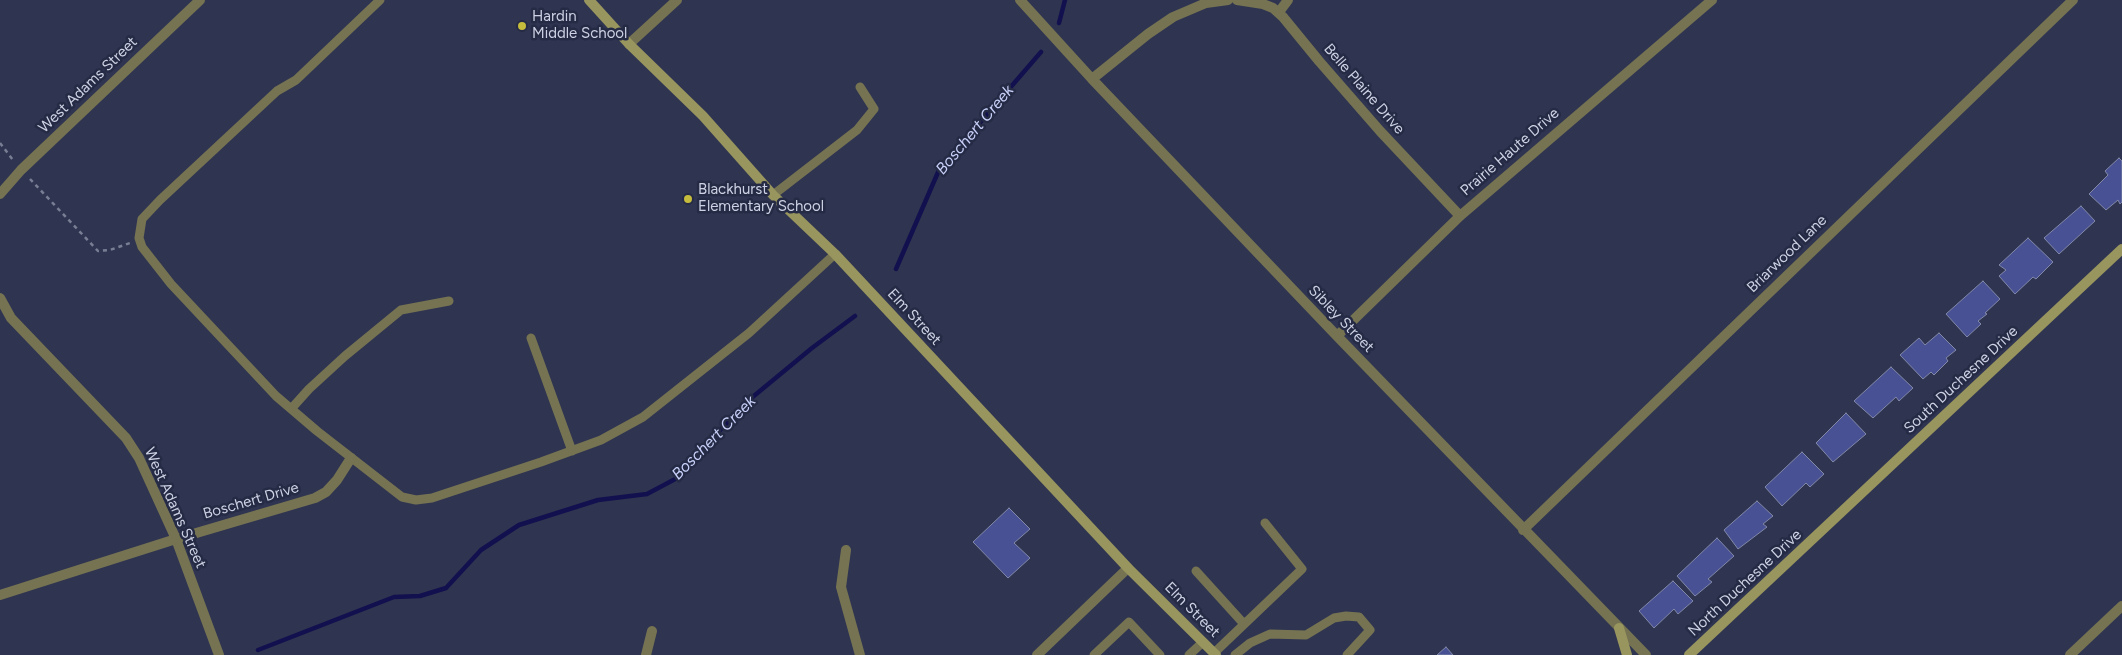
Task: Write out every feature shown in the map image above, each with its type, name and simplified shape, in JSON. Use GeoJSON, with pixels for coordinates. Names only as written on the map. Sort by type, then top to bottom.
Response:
{"type":"FeatureCollection","features":[{"type":"Feature","properties":{"kind":"main road","name":"Elm Street"},"geometry":{"type":"LineString","coordinates":[[589,0],[629,44],[703,116],[773,195],[835,254],[1128,568],[1215,654]]}},
{"type":"Feature","properties":{"kind":"main road","name":"South Duchesne Drive"},"geometry":{"type":"LineString","coordinates":[[1820,533],[2122,250]]}},
{"type":"Feature","properties":{"kind":"main road","name":"North Duchesne Drive"},"geometry":{"type":"LineString","coordinates":[[1689,655],[1820,533]]}},
{"type":"Feature","properties":{"kind":"main road"},"geometry":{"type":"LineString","coordinates":[[1620,628],[1627,655]]}},
{"type":"Feature","properties":{"kind":"street","name":"West Adams Street"},"geometry":{"type":"LineString","coordinates":[[0,194],[21,170],[200,0]]}},
{"type":"Feature","properties":{"kind":"street"},"geometry":{"type":"LineString","coordinates":[[629,44],[677,0]]}},
{"type":"Feature","properties":{"kind":"street","name":"Sibley Street"},"geometry":{"type":"LineString","coordinates":[[1020,0],[1092,79],[1337,336],[1646,655]]}},
{"type":"Feature","properties":{"kind":"street"},"geometry":{"type":"LineString","coordinates":[[1092,79],[1148,34],[1173,17],[1206,2],[1228,0]]}},
{"type":"Feature","properties":{"kind":"street","name":"Belle Plaine Drive"},"geometry":{"type":"LineString","coordinates":[[1237,0],[1263,4],[1278,12],[1380,131],[1460,216]]}},
{"type":"Feature","properties":{"kind":"street"},"geometry":{"type":"LineString","coordinates":[[1278,12],[1288,0]]}},
{"type":"Feature","properties":{"kind":"street","name":"Prairie Haute Drive"},"geometry":{"type":"LineString","coordinates":[[1337,336],[1460,216],[1712,0]]}},
{"type":"Feature","properties":{"kind":"street","name":"Briarwood Lane"},"geometry":{"type":"LineString","coordinates":[[1523,530],[2073,0]]}},
{"type":"Feature","properties":{"kind":"street","name":"West Adams Street"},"geometry":{"type":"LineString","coordinates":[[0,298],[11,318],[126,438],[139,458],[176,539],[219,655]]}},
{"type":"Feature","properties":{"kind":"street","name":"Boschert Drive"},"geometry":{"type":"LineString","coordinates":[[0,596],[176,539],[315,498],[326,492],[337,480],[351,458]]}},
{"type":"Feature","properties":{"kind":"street"},"geometry":{"type":"LineString","coordinates":[[846,550],[841,587],[860,655]]}},
{"type":"Feature","properties":{"kind":"street"},"geometry":{"type":"LineString","coordinates":[[1039,654],[1128,568]]}},
{"type":"Feature","properties":{"kind":"street"},"geometry":{"type":"LineString","coordinates":[[2070,655],[2122,606]]}},
{"type":"Feature","properties":{"kind":"street"},"geometry":{"type":"LineString","coordinates":[[646,655],[652,631]]}},
{"type":"Feature","properties":{"kind":"lane"},"geometry":{"type":"LineString","coordinates":[[380,0],[296,80],[277,91],[160,200],[142,219],[139,230],[140,240],[147,254],[171,284],[276,396],[402,497],[416,500],[441,495],[601,440],[650,412],[749,333],[835,254]]}},
{"type":"Feature","properties":{"kind":"lane"},"geometry":{"type":"LineString","coordinates":[[773,195],[858,130],[874,110],[860,87]]}},
{"type":"Feature","properties":{"kind":"lane"},"geometry":{"type":"LineString","coordinates":[[291,409],[338,362],[401,310],[449,301]]}},
{"type":"Feature","properties":{"kind":"lane"},"geometry":{"type":"LineString","coordinates":[[531,338],[572,450]]}},
{"type":"Feature","properties":{"kind":"lane"},"geometry":{"type":"LineString","coordinates":[[1215,654],[1302,569],[1265,522]]}},
{"type":"Feature","properties":{"kind":"lane"},"geometry":{"type":"LineString","coordinates":[[1196,571],[1244,624]]}},
{"type":"Feature","properties":{"kind":"lane"},"geometry":{"type":"LineString","coordinates":[[1236,655],[1250,643],[1270,634],[1306,635],[1334,618],[1346,616],[1359,617],[1370,630],[1347,655]]}},
{"type":"Feature","properties":{"kind":"lane"},"geometry":{"type":"LineString","coordinates":[[1099,653],[1129,622],[1160,655]]}},
{"type":"Feature","properties":{"kind":"lane"},"geometry":{"type":"LineString","coordinates":[[1189,655],[1203,642]]}},
{"type":"Feature","properties":{"kind":"path"},"geometry":{"type":"LineString","coordinates":[[0,143],[13,160]]}},
{"type":"Feature","properties":{"kind":"path"},"geometry":{"type":"LineString","coordinates":[[29,179],[98,251],[110,250],[140,240]]}},
{"type":"Feature","properties":{"kind":"building"},"geometry":{"type":"Polygon","coordinates":[[[2119,158],[2122,161],[2122,202],[2120,204],[2118,200],[2106,210],[2089,194],[2108,175],[2105,171],[2119,158]]]}},
{"type":"Feature","properties":{"kind":"building"},"geometry":{"type":"Polygon","coordinates":[[[2081,206],[2095,221],[2059,254],[2044,238],[2081,206]]]}},
{"type":"Feature","properties":{"kind":"building"},"geometry":{"type":"Polygon","coordinates":[[[2028,238],[2053,262],[2036,279],[2033,277],[2015,294],[1999,276],[2006,270],[1999,265],[2028,238]]]}},
{"type":"Feature","properties":{"kind":"building"},"geometry":{"type":"Polygon","coordinates":[[[1983,281],[2000,299],[1978,321],[1981,324],[1967,337],[1946,314],[1983,281]]]}},
{"type":"Feature","properties":{"kind":"building"},"geometry":{"type":"Polygon","coordinates":[[[1939,333],[1956,350],[1946,358],[1948,361],[1934,375],[1931,372],[1923,379],[1900,355],[1919,338],[1925,345],[1939,333]]]}},
{"type":"Feature","properties":{"kind":"building"},"geometry":{"type":"Polygon","coordinates":[[[1891,367],[1913,388],[1899,401],[1896,397],[1873,418],[1854,401],[1891,367]]]}},
{"type":"Feature","properties":{"kind":"building"},"geometry":{"type":"Polygon","coordinates":[[[1846,413],[1866,434],[1833,462],[1816,443],[1846,413]]]}},
{"type":"Feature","properties":{"kind":"building"},"geometry":{"type":"Polygon","coordinates":[[[1802,452],[1824,474],[1810,487],[1806,483],[1782,506],[1765,487],[1802,452]]]}},
{"type":"Feature","properties":{"kind":"building"},"geometry":{"type":"Polygon","coordinates":[[[1757,501],[1773,516],[1763,524],[1767,527],[1738,549],[1724,530],[1757,501]]]}},
{"type":"Feature","properties":{"kind":"building"},"geometry":{"type":"Polygon","coordinates":[[[1009,508],[1030,529],[1014,543],[1030,558],[1008,578],[973,542],[1009,508]]]}},
{"type":"Feature","properties":{"kind":"building"},"geometry":{"type":"Polygon","coordinates":[[[1717,538],[1734,556],[1708,579],[1712,582],[1695,596],[1677,576],[1717,538]]]}},
{"type":"Feature","properties":{"kind":"building"},"geometry":{"type":"Polygon","coordinates":[[[1673,581],[1693,601],[1678,614],[1674,609],[1654,628],[1639,611],[1673,581]]]}},
{"type":"Feature","properties":{"kind":"building"},"geometry":{"type":"Polygon","coordinates":[[[1446,647],[1453,655],[1437,655],[1446,647]]]}},
{"type":"Feature","properties":{"kind":"waterway","name":"Boschert Creek"},"geometry":{"type":"LineString","coordinates":[[1059,23],[1065,0]]}},
{"type":"Feature","properties":{"kind":"waterway","name":"Boschert Creek"},"geometry":{"type":"LineString","coordinates":[[896,269],[939,170],[1041,52]]}},
{"type":"Feature","properties":{"kind":"waterway","name":"Boschert Creek"},"geometry":{"type":"LineString","coordinates":[[258,650],[394,597],[420,596],[446,588],[481,550],[519,525],[598,500],[647,494],[679,477],[701,450],[749,400],[812,348],[855,316]]}},
{"type":"Feature","properties":{"kind":"place","name":"Hardin Middle School"},"geometry":{"type":"Point","coordinates":[522,26]}},
{"type":"Feature","properties":{"kind":"place","name":"Blackhurst Elementary School"},"geometry":{"type":"Point","coordinates":[688,199]}}]}
